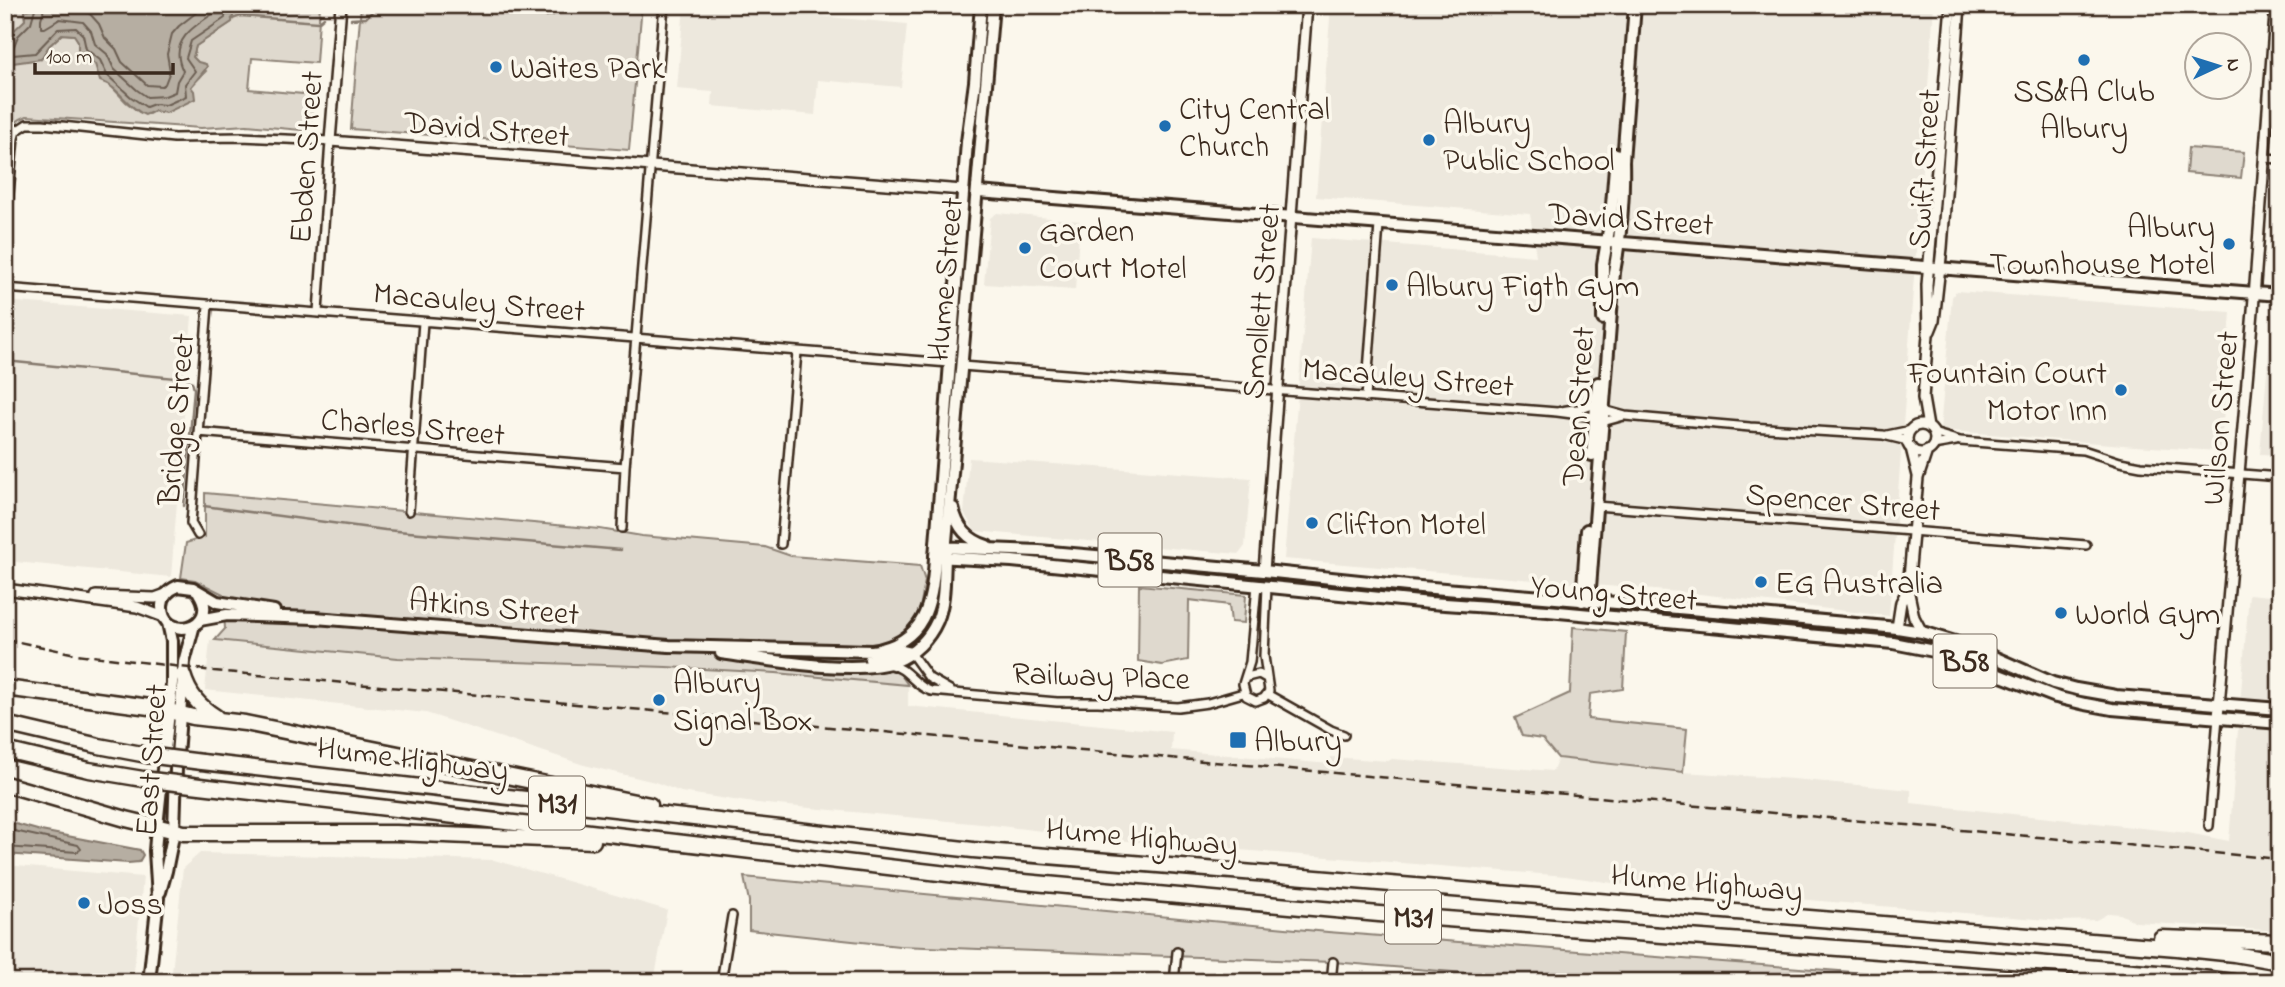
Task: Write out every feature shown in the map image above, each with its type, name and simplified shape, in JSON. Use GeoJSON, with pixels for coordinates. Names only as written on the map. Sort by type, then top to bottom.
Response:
{"type":"FeatureCollection","features":[{"type":"Feature","properties":{"kind":"highway"},"geometry":{"type":"LineString","coordinates":[[183,675],[198,706],[217,718]]}},
{"type":"Feature","properties":{"kind":"highway"},"geometry":{"type":"LineString","coordinates":[[5,688],[175,712],[193,717],[217,718],[649,805],[912,842]]}},
{"type":"Feature","properties":{"kind":"highway","name":"Hume Highway"},"geometry":{"type":"LineString","coordinates":[[5,724],[147,755],[1001,852],[2188,949],[2280,962]]}},
{"type":"Feature","properties":{"kind":"highway","name":"Hume Highway"},"geometry":{"type":"LineString","coordinates":[[5,750],[79,768],[143,779],[990,879],[1365,913],[2170,974],[2233,982]]}},
{"type":"Feature","properties":{"kind":"highway"},"geometry":{"type":"LineString","coordinates":[[5,784],[157,827],[196,833],[497,836],[743,855],[786,854]]}},
{"type":"Feature","properties":{"kind":"highway"},"geometry":{"type":"LineString","coordinates":[[2002,934],[2280,942]]}},
{"type":"Feature","properties":{"kind":"highway"},"geometry":{"type":"LineString","coordinates":[[2041,964],[2144,982]]}},
{"type":"Feature","properties":{"kind":"main road","name":"Hume Street"},"geometry":{"type":"LineString","coordinates":[[940,553],[950,363],[981,5]]}},
{"type":"Feature","properties":{"kind":"main road","name":"Hume Street"},"geometry":{"type":"LineString","coordinates":[[940,553],[951,488],[993,5]]}},
{"type":"Feature","properties":{"kind":"main road","name":"Dean Street"},"geometry":{"type":"LineString","coordinates":[[1585,615],[1599,413],[1604,308],[1602,279],[1611,218],[1628,5]]}},
{"type":"Feature","properties":{"kind":"main road","name":"Dean Street"},"geometry":{"type":"LineString","coordinates":[[1599,413],[1624,187],[1622,161],[1635,5]]}},
{"type":"Feature","properties":{"kind":"main road","name":"David Street"},"geometry":{"type":"LineString","coordinates":[[963,190],[2280,295]]}},
{"type":"Feature","properties":{"kind":"main road","name":"B58"},"geometry":{"type":"LineString","coordinates":[[951,488],[958,526],[974,541],[997,548]]}},
{"type":"Feature","properties":{"kind":"main road","name":"Young Street"},"geometry":{"type":"LineString","coordinates":[[940,553],[997,548],[1897,628],[1922,632],[1971,647],[2076,689],[2280,709]]}},
{"type":"Feature","properties":{"kind":"main road","name":"Young Street"},"geometry":{"type":"LineString","coordinates":[[940,553],[1430,603],[1910,646],[1957,658],[2056,697],[2085,704],[2112,709],[2280,723]]}},
{"type":"Feature","properties":{"kind":"main road","name":"Atkins Street"},"geometry":{"type":"LineString","coordinates":[[669,646],[872,651],[900,642],[917,627],[927,611],[940,553]]}},
{"type":"Feature","properties":{"kind":"main road","name":"Atkins Street"},"geometry":{"type":"LineString","coordinates":[[197,623],[227,615],[315,618],[669,646],[818,665],[873,667],[895,662],[911,653],[927,638],[939,617],[942,600],[940,553]]}},
{"type":"Feature","properties":{"kind":"main road"},"geometry":{"type":"LineString","coordinates":[[1262,586],[1264,571]]}},
{"type":"Feature","properties":{"kind":"main road"},"geometry":{"type":"LineString","coordinates":[[178,586],[193,588],[204,606],[197,623],[181,629],[166,620],[161,610],[166,594],[178,586]]}},
{"type":"Feature","properties":{"kind":"main road","name":"Atkins Street"},"geometry":{"type":"LineString","coordinates":[[198,593],[217,601],[315,618]]}},
{"type":"Feature","properties":{"kind":"main road","name":"East Street"},"geometry":{"type":"LineString","coordinates":[[158,898],[174,831],[176,769],[173,653],[166,620]]}},
{"type":"Feature","properties":{"kind":"main road","name":"East Street"},"geometry":{"type":"LineString","coordinates":[[149,982],[158,898],[155,851],[157,827],[185,653],[197,623]]}},
{"type":"Feature","properties":{"kind":"main road"},"geometry":{"type":"LineString","coordinates":[[1897,628],[1910,646]]}},
{"type":"Feature","properties":{"kind":"main road"},"geometry":{"type":"LineString","coordinates":[[803,649],[863,659],[902,651],[911,653]]}},
{"type":"Feature","properties":{"kind":"street","name":"Ebden Street"},"geometry":{"type":"LineString","coordinates":[[318,312],[341,5]]}},
{"type":"Feature","properties":{"kind":"street"},"geometry":{"type":"LineString","coordinates":[[622,528],[664,5]]}},
{"type":"Feature","properties":{"kind":"street","name":"Smollett Street"},"geometry":{"type":"LineString","coordinates":[[1264,571],[1309,5]]}},
{"type":"Feature","properties":{"kind":"street","name":"Swift Street"},"geometry":{"type":"LineString","coordinates":[[1942,174],[1951,5]]}},
{"type":"Feature","properties":{"kind":"street","name":"Swift Street"},"geometry":{"type":"LineString","coordinates":[[1912,428],[1923,398],[1928,335],[1926,316],[1934,268],[1960,5]]}},
{"type":"Feature","properties":{"kind":"street","name":"Wilson Street"},"geometry":{"type":"LineString","coordinates":[[2208,826],[2276,8]]}},
{"type":"Feature","properties":{"kind":"street","name":"David Street"},"geometry":{"type":"LineString","coordinates":[[5,238],[14,138],[21,127],[37,124],[174,138],[241,137],[330,141],[963,190]]}},
{"type":"Feature","properties":{"kind":"street"},"geometry":{"type":"LineString","coordinates":[[2264,158],[2280,159]]}},
{"type":"Feature","properties":{"kind":"street"},"geometry":{"type":"LineString","coordinates":[[1366,398],[1379,225]]}},
{"type":"Feature","properties":{"kind":"street","name":"Macauley Street"},"geometry":{"type":"LineString","coordinates":[[5,288],[950,363]]}},
{"type":"Feature","properties":{"kind":"street","name":"Bridge Street"},"geometry":{"type":"LineString","coordinates":[[198,535],[191,523],[208,305]]}},
{"type":"Feature","properties":{"kind":"street"},"geometry":{"type":"LineString","coordinates":[[409,512],[423,322]]}},
{"type":"Feature","properties":{"kind":"street"},"geometry":{"type":"LineString","coordinates":[[781,544],[797,352]]}},
{"type":"Feature","properties":{"kind":"street","name":"Macauley Street"},"geometry":{"type":"LineString","coordinates":[[962,366],[1557,412],[1564,415],[1599,413],[1750,427],[1883,435],[1909,444]]}},
{"type":"Feature","properties":{"kind":"street","name":"Swift Street"},"geometry":{"type":"LineString","coordinates":[[1923,398],[1931,430]]}},
{"type":"Feature","properties":{"kind":"street","name":"Macauley Street"},"geometry":{"type":"LineString","coordinates":[[1557,412],[1586,408],[1599,413],[1606,421],[1625,416]]}},
{"type":"Feature","properties":{"kind":"street"},"geometry":{"type":"LineString","coordinates":[[1918,478],[1909,444],[1912,428],[1923,425],[1960,441],[2083,450],[2141,466],[2280,477]]}},
{"type":"Feature","properties":{"kind":"street","name":"Macauley Street"},"geometry":{"type":"LineString","coordinates":[[1883,435],[1912,428]]}},
{"type":"Feature","properties":{"kind":"street"},"geometry":{"type":"LineString","coordinates":[[1922,632],[1914,617],[1908,589],[1918,478],[1930,448],[1931,430]]}},
{"type":"Feature","properties":{"kind":"street","name":"Charles Street"},"geometry":{"type":"LineString","coordinates":[[198,432],[625,467]]}},
{"type":"Feature","properties":{"kind":"street"},"geometry":{"type":"LineString","coordinates":[[1909,444],[1919,452],[1960,441]]}},
{"type":"Feature","properties":{"kind":"street","name":"Spencer Street"},"geometry":{"type":"LineString","coordinates":[[1592,506],[2086,545]]}},
{"type":"Feature","properties":{"kind":"street"},"geometry":{"type":"LineString","coordinates":[[1262,586],[1243,693],[1256,701],[1268,694]]}},
{"type":"Feature","properties":{"kind":"street"},"geometry":{"type":"LineString","coordinates":[[1262,586],[1268,694]]}},
{"type":"Feature","properties":{"kind":"street"},"geometry":{"type":"LineString","coordinates":[[5,589],[137,607],[166,620]]}},
{"type":"Feature","properties":{"kind":"street"},"geometry":{"type":"LineString","coordinates":[[1897,628],[1901,602],[1908,589]]}},
{"type":"Feature","properties":{"kind":"street"},"geometry":{"type":"LineString","coordinates":[[49,594],[141,598],[155,598],[166,594]]}},
{"type":"Feature","properties":{"kind":"street","name":"Railway Place"},"geometry":{"type":"LineString","coordinates":[[911,653],[933,681],[955,692]]}},
{"type":"Feature","properties":{"kind":"street","name":"Railway Place"},"geometry":{"type":"LineString","coordinates":[[873,667],[897,666],[923,688],[1057,702],[1178,708],[1243,693]]}},
{"type":"Feature","properties":{"kind":"street"},"geometry":{"type":"LineString","coordinates":[[1247,677],[1259,674],[1266,678]]}},
{"type":"Feature","properties":{"kind":"street"},"geometry":{"type":"LineString","coordinates":[[1268,694],[1344,735]]}},
{"type":"Feature","properties":{"kind":"street"},"geometry":{"type":"LineString","coordinates":[[721,982],[732,916]]}},
{"type":"Feature","properties":{"kind":"street"},"geometry":{"type":"LineString","coordinates":[[1174,982],[1177,952]]}},
{"type":"Feature","properties":{"kind":"street"},"geometry":{"type":"LineString","coordinates":[[1331,982],[1333,962]]}},
{"type":"Feature","properties":{"kind":"shaded area"},"geometry":{"type":"Polygon","coordinates":[[[5,5],[45,5],[33,7],[24,15],[25,20],[20,26],[41,59],[49,46],[62,34],[75,35],[78,52],[95,64],[103,81],[139,112],[149,114],[154,111],[167,112],[206,71],[193,57],[196,46],[232,22],[234,9],[231,5],[320,5],[316,63],[252,58],[249,89],[314,95],[311,131],[247,125],[201,128],[27,116],[9,130],[5,166],[5,5]]]}},
{"type":"Feature","properties":{"kind":"shaded area","name":"Waites Park"},"geometry":{"type":"Polygon","coordinates":[[[361,5],[642,5],[629,150],[351,129],[361,5]]]}},
{"type":"Feature","properties":{"kind":"shaded area"},"geometry":{"type":"Polygon","coordinates":[[[684,5],[796,5],[796,14],[907,24],[901,87],[818,80],[815,115],[712,106],[713,92],[677,89],[684,5]]]}},
{"type":"Feature","properties":{"kind":"shaded area"},"geometry":{"type":"Polygon","coordinates":[[[1331,5],[1934,5],[1889,616],[1691,593],[1284,559],[1311,238],[1536,256],[1530,214],[1316,197],[1331,5]]]}},
{"type":"Feature","properties":{"kind":"shaded area"},"geometry":{"type":"Polygon","coordinates":[[[2188,148],[2244,152],[2241,178],[2186,173],[2188,148]]]}},
{"type":"Feature","properties":{"kind":"shaded area"},"geometry":{"type":"Polygon","coordinates":[[[997,213],[1080,221],[1075,290],[984,284],[990,218],[997,213]]]}},
{"type":"Feature","properties":{"kind":"shaded area"},"geometry":{"type":"Polygon","coordinates":[[[1956,291],[2231,312],[2221,448],[2219,451],[2135,446],[1940,430],[1952,297],[1956,291]]]}},
{"type":"Feature","properties":{"kind":"shaded area"},"geometry":{"type":"Polygon","coordinates":[[[5,301],[192,316],[171,577],[5,561],[5,301]]]}},
{"type":"Feature","properties":{"kind":"shaded area"},"geometry":{"type":"Polygon","coordinates":[[[2272,313],[2280,314],[2280,455],[2260,454],[2272,313]]]}},
{"type":"Feature","properties":{"kind":"shaded area"},"geometry":{"type":"Polygon","coordinates":[[[969,458],[1251,478],[1245,546],[1239,554],[975,531],[964,513],[969,458]]]}},
{"type":"Feature","properties":{"kind":"shaded area"},"geometry":{"type":"Polygon","coordinates":[[[205,493],[600,529],[642,536],[765,547],[791,556],[920,566],[925,581],[916,617],[902,634],[879,644],[908,685],[776,673],[666,667],[398,658],[215,640],[225,629],[223,594],[195,580],[181,578],[186,543],[205,537],[205,493]]]}},
{"type":"Feature","properties":{"kind":"shaded area"},"geometry":{"type":"Polygon","coordinates":[[[1139,585],[1246,595],[1244,623],[1231,622],[1229,605],[1189,600],[1188,660],[1162,665],[1138,661],[1139,585]]]}},
{"type":"Feature","properties":{"kind":"shaded area"},"geometry":{"type":"Polygon","coordinates":[[[2249,594],[2280,597],[2280,931],[2136,922],[2120,914],[2109,913],[2096,920],[2060,921],[1619,884],[1566,876],[1128,841],[747,802],[681,792],[655,782],[584,765],[426,713],[205,690],[210,640],[396,654],[776,673],[908,685],[908,706],[1172,732],[1171,750],[1330,764],[1331,757],[1553,771],[1558,758],[1683,772],[1911,790],[1911,803],[2188,833],[2229,841],[2249,594]]]}},
{"type":"Feature","properties":{"kind":"shaded area"},"geometry":{"type":"Polygon","coordinates":[[[1573,627],[1626,632],[1623,689],[1590,694],[1588,719],[1687,729],[1683,772],[1558,758],[1542,739],[1522,736],[1515,718],[1570,693],[1573,627]]]}},
{"type":"Feature","properties":{"kind":"shaded area"},"geometry":{"type":"Polygon","coordinates":[[[200,853],[494,860],[667,910],[654,982],[171,982],[183,868],[200,853]]]}},
{"type":"Feature","properties":{"kind":"shaded area"},"geometry":{"type":"Polygon","coordinates":[[[5,865],[143,877],[133,982],[5,982],[5,865]]]}},
{"type":"Feature","properties":{"kind":"shaded area"},"geometry":{"type":"Polygon","coordinates":[[[744,877],[1328,932],[1985,982],[1574,982],[1333,962],[899,946],[749,930],[749,901],[744,877]]]}},
{"type":"Feature","properties":{"kind":"water"},"geometry":{"type":"Polygon","coordinates":[[[45,5],[231,5],[234,8],[232,22],[196,46],[193,57],[207,67],[191,87],[195,99],[166,113],[154,111],[145,115],[112,87],[100,81],[95,64],[78,52],[78,41],[74,35],[62,34],[49,46],[41,59],[13,63],[5,73],[5,44],[11,39],[10,34],[25,20],[25,10],[45,5]]]}},
{"type":"Feature","properties":{"kind":"water"},"geometry":{"type":"Polygon","coordinates":[[[5,821],[41,831],[140,850],[143,855],[139,862],[128,863],[5,854],[5,821]]]}},
{"type":"Feature","properties":{"kind":"waterway"},"geometry":{"type":"LineString","coordinates":[[351,19],[366,18],[378,5]]}},
{"type":"Feature","properties":{"kind":"waterway"},"geometry":{"type":"LineString","coordinates":[[407,5],[546,16],[553,15],[562,5]]}},
{"type":"Feature","properties":{"kind":"waterway"},"geometry":{"type":"LineString","coordinates":[[232,19],[241,16],[318,22],[324,17]]}},
{"type":"Feature","properties":{"kind":"waterway"},"geometry":{"type":"LineString","coordinates":[[5,361],[185,379],[192,382],[194,389],[184,506]]}},
{"type":"Feature","properties":{"kind":"waterway"},"geometry":{"type":"LineString","coordinates":[[204,506],[385,530],[621,550]]}},
{"type":"Feature","properties":{"kind":"railway"},"geometry":{"type":"LineString","coordinates":[[5,639],[76,654],[214,671],[2280,859]]}},
{"type":"Feature","properties":{"kind":"place","name":"SS&A Club Albury"},"geometry":{"type":"Point","coordinates":[2084,60]}},
{"type":"Feature","properties":{"kind":"place","name":"Waites Park"},"geometry":{"type":"Point","coordinates":[496,67]}},
{"type":"Feature","properties":{"kind":"place","name":"City Central Church"},"geometry":{"type":"Point","coordinates":[1165,126]}},
{"type":"Feature","properties":{"kind":"place","name":"Albury Public School"},"geometry":{"type":"Point","coordinates":[1429,140]}},
{"type":"Feature","properties":{"kind":"place","name":"Albury Townhouse Motel"},"geometry":{"type":"Point","coordinates":[2229,244]}},
{"type":"Feature","properties":{"kind":"place","name":"Garden Court Motel"},"geometry":{"type":"Point","coordinates":[1025,248]}},
{"type":"Feature","properties":{"kind":"place","name":"Albury Figth Gym"},"geometry":{"type":"Point","coordinates":[1392,285]}},
{"type":"Feature","properties":{"kind":"place","name":"Fountain Court Motor Inn"},"geometry":{"type":"Point","coordinates":[2121,390]}},
{"type":"Feature","properties":{"kind":"place","name":"Clifton Motel"},"geometry":{"type":"Point","coordinates":[1312,523]}},
{"type":"Feature","properties":{"kind":"place","name":"EG Australia"},"geometry":{"type":"Point","coordinates":[1761,582]}},
{"type":"Feature","properties":{"kind":"place","name":"World Gym"},"geometry":{"type":"Point","coordinates":[2061,613]}},
{"type":"Feature","properties":{"kind":"place","name":"Albury Signal Box"},"geometry":{"type":"Point","coordinates":[659,700]}},
{"type":"Feature","properties":{"kind":"place","name":"Albury"},"geometry":{"type":"Point","coordinates":[1238,740]}},
{"type":"Feature","properties":{"kind":"place","name":"Joss"},"geometry":{"type":"Point","coordinates":[84,903]}}]}
